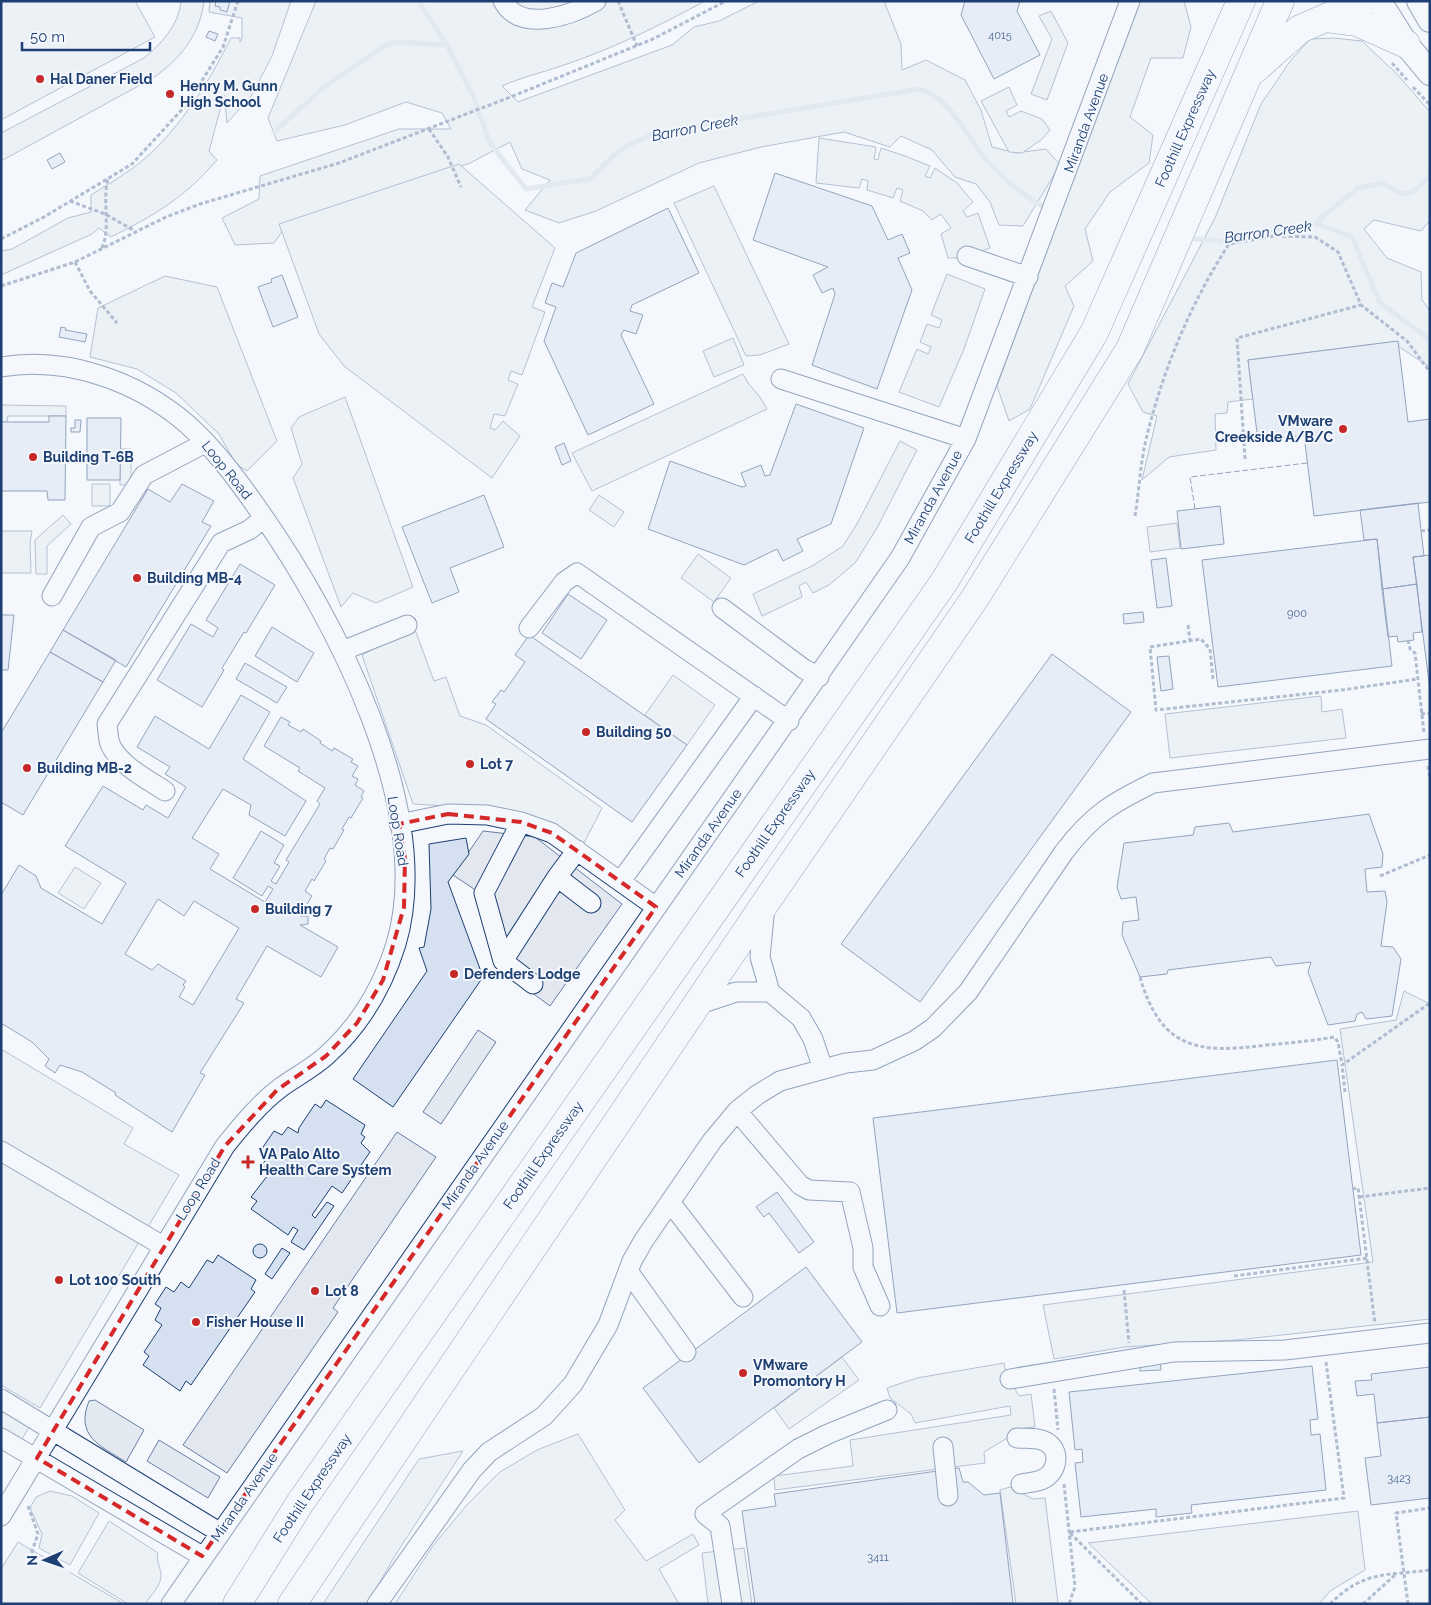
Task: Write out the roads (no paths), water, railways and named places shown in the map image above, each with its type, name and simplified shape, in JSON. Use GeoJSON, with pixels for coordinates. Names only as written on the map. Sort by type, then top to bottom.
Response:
{"type":"FeatureCollection","features":[{"type":"Feature","properties":{"kind":"highway","name":"Foothill Expressway"},"geometry":{"type":"LineString","coordinates":[[237,1604],[300,1502],[944,582],[1094,333],[1241,1]]}},
{"type":"Feature","properties":{"kind":"highway"},"geometry":{"type":"LineString","coordinates":[[292,1604],[766,902],[975,598],[1130,349],[1280,1]]}},
{"type":"Feature","properties":{"kind":"highway"},"geometry":{"type":"LineString","coordinates":[[1249,74],[1300,29],[1365,1]]}},
{"type":"Feature","properties":{"kind":"highway"},"geometry":{"type":"LineString","coordinates":[[1324,18],[1357,22],[1396,50]]}},
{"type":"Feature","properties":{"kind":"main road"},"geometry":{"type":"LineString","coordinates":[[1378,1],[1396,50],[1430,73]]}},
{"type":"Feature","properties":{"kind":"main road"},"geometry":{"type":"LineString","coordinates":[[1419,1],[1430,20]]}},
{"type":"Feature","properties":{"kind":"street"},"geometry":{"type":"LineString","coordinates":[[503,1],[507,9],[526,18],[558,18],[577,12],[596,1]]}},
{"type":"Feature","properties":{"kind":"street","name":"Miranda Avenue"},"geometry":{"type":"LineString","coordinates":[[170,1604],[732,797],[820,677],[900,558],[966,439],[1130,1]]}},
{"type":"Feature","properties":{"kind":"street"},"geometry":{"type":"LineString","coordinates":[[967,256],[1028,277]]}},
{"type":"Feature","properties":{"kind":"street","name":"Loop Road"},"geometry":{"type":"LineString","coordinates":[[1,367],[64,366],[99,373],[143,394],[184,422],[230,470],[307,583],[333,630],[382,750],[405,859],[404,907],[396,943],[383,980],[357,1023],[326,1056],[277,1090],[248,1118],[225,1146],[1,1516]]}},
{"type":"Feature","properties":{"kind":"street"},"geometry":{"type":"LineString","coordinates":[[781,378],[966,439]]}},
{"type":"Feature","properties":{"kind":"street"},"geometry":{"type":"LineString","coordinates":[[52,596],[91,527],[120,512],[144,475],[205,443]]}},
{"type":"Feature","properties":{"kind":"street"},"geometry":{"type":"LineString","coordinates":[[165,791],[134,770],[117,754],[110,743],[106,724],[221,543],[250,530],[264,518]]}},
{"type":"Feature","properties":{"kind":"street"},"geometry":{"type":"LineString","coordinates":[[529,628],[564,582],[577,573],[788,721]]}},
{"type":"Feature","properties":{"kind":"street"},"geometry":{"type":"LineString","coordinates":[[722,608],[804,668],[820,677]]}},
{"type":"Feature","properties":{"kind":"street"},"geometry":{"type":"LineString","coordinates":[[342,651],[407,625]]}},
{"type":"Feature","properties":{"kind":"street"},"geometry":{"type":"LineString","coordinates":[[621,881],[754,696]]}},
{"type":"Feature","properties":{"kind":"street"},"geometry":{"type":"LineString","coordinates":[[377,1604],[472,1470],[489,1452],[544,1416],[573,1384],[593,1354],[608,1325],[628,1271],[644,1240],[712,1141],[737,1111],[757,1094],[780,1082],[846,1063],[873,1060],[914,1041],[933,1028],[968,992],[1078,834],[1089,822],[1116,801],[1153,783],[1427,750]]}},
{"type":"Feature","properties":{"kind":"street"},"geometry":{"type":"LineString","coordinates":[[399,824],[448,814],[487,815],[521,822],[552,833],[656,907]]}},
{"type":"Feature","properties":{"kind":"street"},"geometry":{"type":"LineString","coordinates":[[521,822],[484,893],[503,961],[533,984]]}},
{"type":"Feature","properties":{"kind":"street"},"geometry":{"type":"LineString","coordinates":[[503,961],[577,850]]}},
{"type":"Feature","properties":{"kind":"street"},"geometry":{"type":"LineString","coordinates":[[557,878],[591,903]]}},
{"type":"Feature","properties":{"kind":"street"},"geometry":{"type":"LineString","coordinates":[[766,902],[760,957],[770,992],[802,1018],[813,1040],[823,1069]]}},
{"type":"Feature","properties":{"kind":"street"},"geometry":{"type":"LineString","coordinates":[[697,1005],[736,992],[770,992]]}},
{"type":"Feature","properties":{"kind":"street"},"geometry":{"type":"LineString","coordinates":[[737,1111],[800,1185],[809,1190],[850,1192],[863,1248],[862,1266],[880,1306]]}},
{"type":"Feature","properties":{"kind":"street"},"geometry":{"type":"LineString","coordinates":[[1,1151],[163,1246]]}},
{"type":"Feature","properties":{"kind":"street"},"geometry":{"type":"LineString","coordinates":[[670,1202],[743,1297]]}},
{"type":"Feature","properties":{"kind":"street"},"geometry":{"type":"LineString","coordinates":[[628,1271],[686,1352]]}},
{"type":"Feature","properties":{"kind":"street"},"geometry":{"type":"LineString","coordinates":[[1010,1378],[1174,1352],[1285,1350],[1430,1333]]}},
{"type":"Feature","properties":{"kind":"street"},"geometry":{"type":"LineString","coordinates":[[1,1399],[219,1532]]}},
{"type":"Feature","properties":{"kind":"street"},"geometry":{"type":"LineString","coordinates":[[732,1604],[720,1526],[705,1514],[798,1449],[887,1410]]}},
{"type":"Feature","properties":{"kind":"street"},"geometry":{"type":"LineString","coordinates":[[1,1438],[202,1556]]}},
{"type":"Feature","properties":{"kind":"street"},"geometry":{"type":"LineString","coordinates":[[1017,1438],[1037,1439],[1049,1444],[1054,1451],[1057,1462],[1049,1476],[1041,1480],[1021,1484]]}},
{"type":"Feature","properties":{"kind":"street"},"geometry":{"type":"LineString","coordinates":[[942,1447],[948,1496]]}},
{"type":"Feature","properties":{"kind":"waterway","name":"Barron Creek"},"geometry":{"type":"LineString","coordinates":[[418,1],[447,45],[473,96],[490,143],[526,189],[590,179],[625,147],[655,133],[920,89],[931,94],[949,109],[977,149],[1005,179],[1020,192],[1045,207]]}},
{"type":"Feature","properties":{"kind":"waterway"},"geometry":{"type":"LineString","coordinates":[[274,132],[322,89],[384,46],[395,42],[447,45]]}},
{"type":"Feature","properties":{"kind":"waterway"},"geometry":{"type":"LineString","coordinates":[[1315,223],[1358,188],[1382,183],[1401,193],[1412,193],[1430,176]]}},
{"type":"Feature","properties":{"kind":"waterway","name":"Barron Creek"},"geometry":{"type":"LineString","coordinates":[[1196,239],[1221,241],[1236,239],[1315,223],[1352,237],[1380,303],[1424,335],[1430,344]]}},
{"type":"Feature","properties":{"kind":"place","name":"Hal Daner Field"},"geometry":{"type":"Point","coordinates":[40,79]}},
{"type":"Feature","properties":{"kind":"place","name":"Henry M. Gunn High School"},"geometry":{"type":"Point","coordinates":[170,94]}},
{"type":"Feature","properties":{"kind":"place","name":"VMware Creekside A/B/C"},"geometry":{"type":"Point","coordinates":[1343,429]}},
{"type":"Feature","properties":{"kind":"place","name":"Building T-6B"},"geometry":{"type":"Point","coordinates":[33,457]}},
{"type":"Feature","properties":{"kind":"place","name":"Building MB-4"},"geometry":{"type":"Point","coordinates":[137,578]}},
{"type":"Feature","properties":{"kind":"place","name":"Building 50"},"geometry":{"type":"Point","coordinates":[586,732]}},
{"type":"Feature","properties":{"kind":"place","name":"Lot 7"},"geometry":{"type":"Point","coordinates":[470,764]}},
{"type":"Feature","properties":{"kind":"place","name":"Building MB-2"},"geometry":{"type":"Point","coordinates":[27,768]}},
{"type":"Feature","properties":{"kind":"place","name":"Building 7"},"geometry":{"type":"Point","coordinates":[255,909]}},
{"type":"Feature","properties":{"kind":"place","name":"Defenders Lodge"},"geometry":{"type":"Point","coordinates":[454,974]}},
{"type":"Feature","properties":{"kind":"place","name":"VA Palo Alto Health Care System"},"geometry":{"type":"Point","coordinates":[248,1162]}},
{"type":"Feature","properties":{"kind":"place","name":"Lot 100 South"},"geometry":{"type":"Point","coordinates":[59,1280]}},
{"type":"Feature","properties":{"kind":"place","name":"Lot 8"},"geometry":{"type":"Point","coordinates":[315,1291]}},
{"type":"Feature","properties":{"kind":"place","name":"Fisher House II"},"geometry":{"type":"Point","coordinates":[196,1322]}},
{"type":"Feature","properties":{"kind":"place","name":"VMware Promontory H"},"geometry":{"type":"Point","coordinates":[743,1373]}}]}
